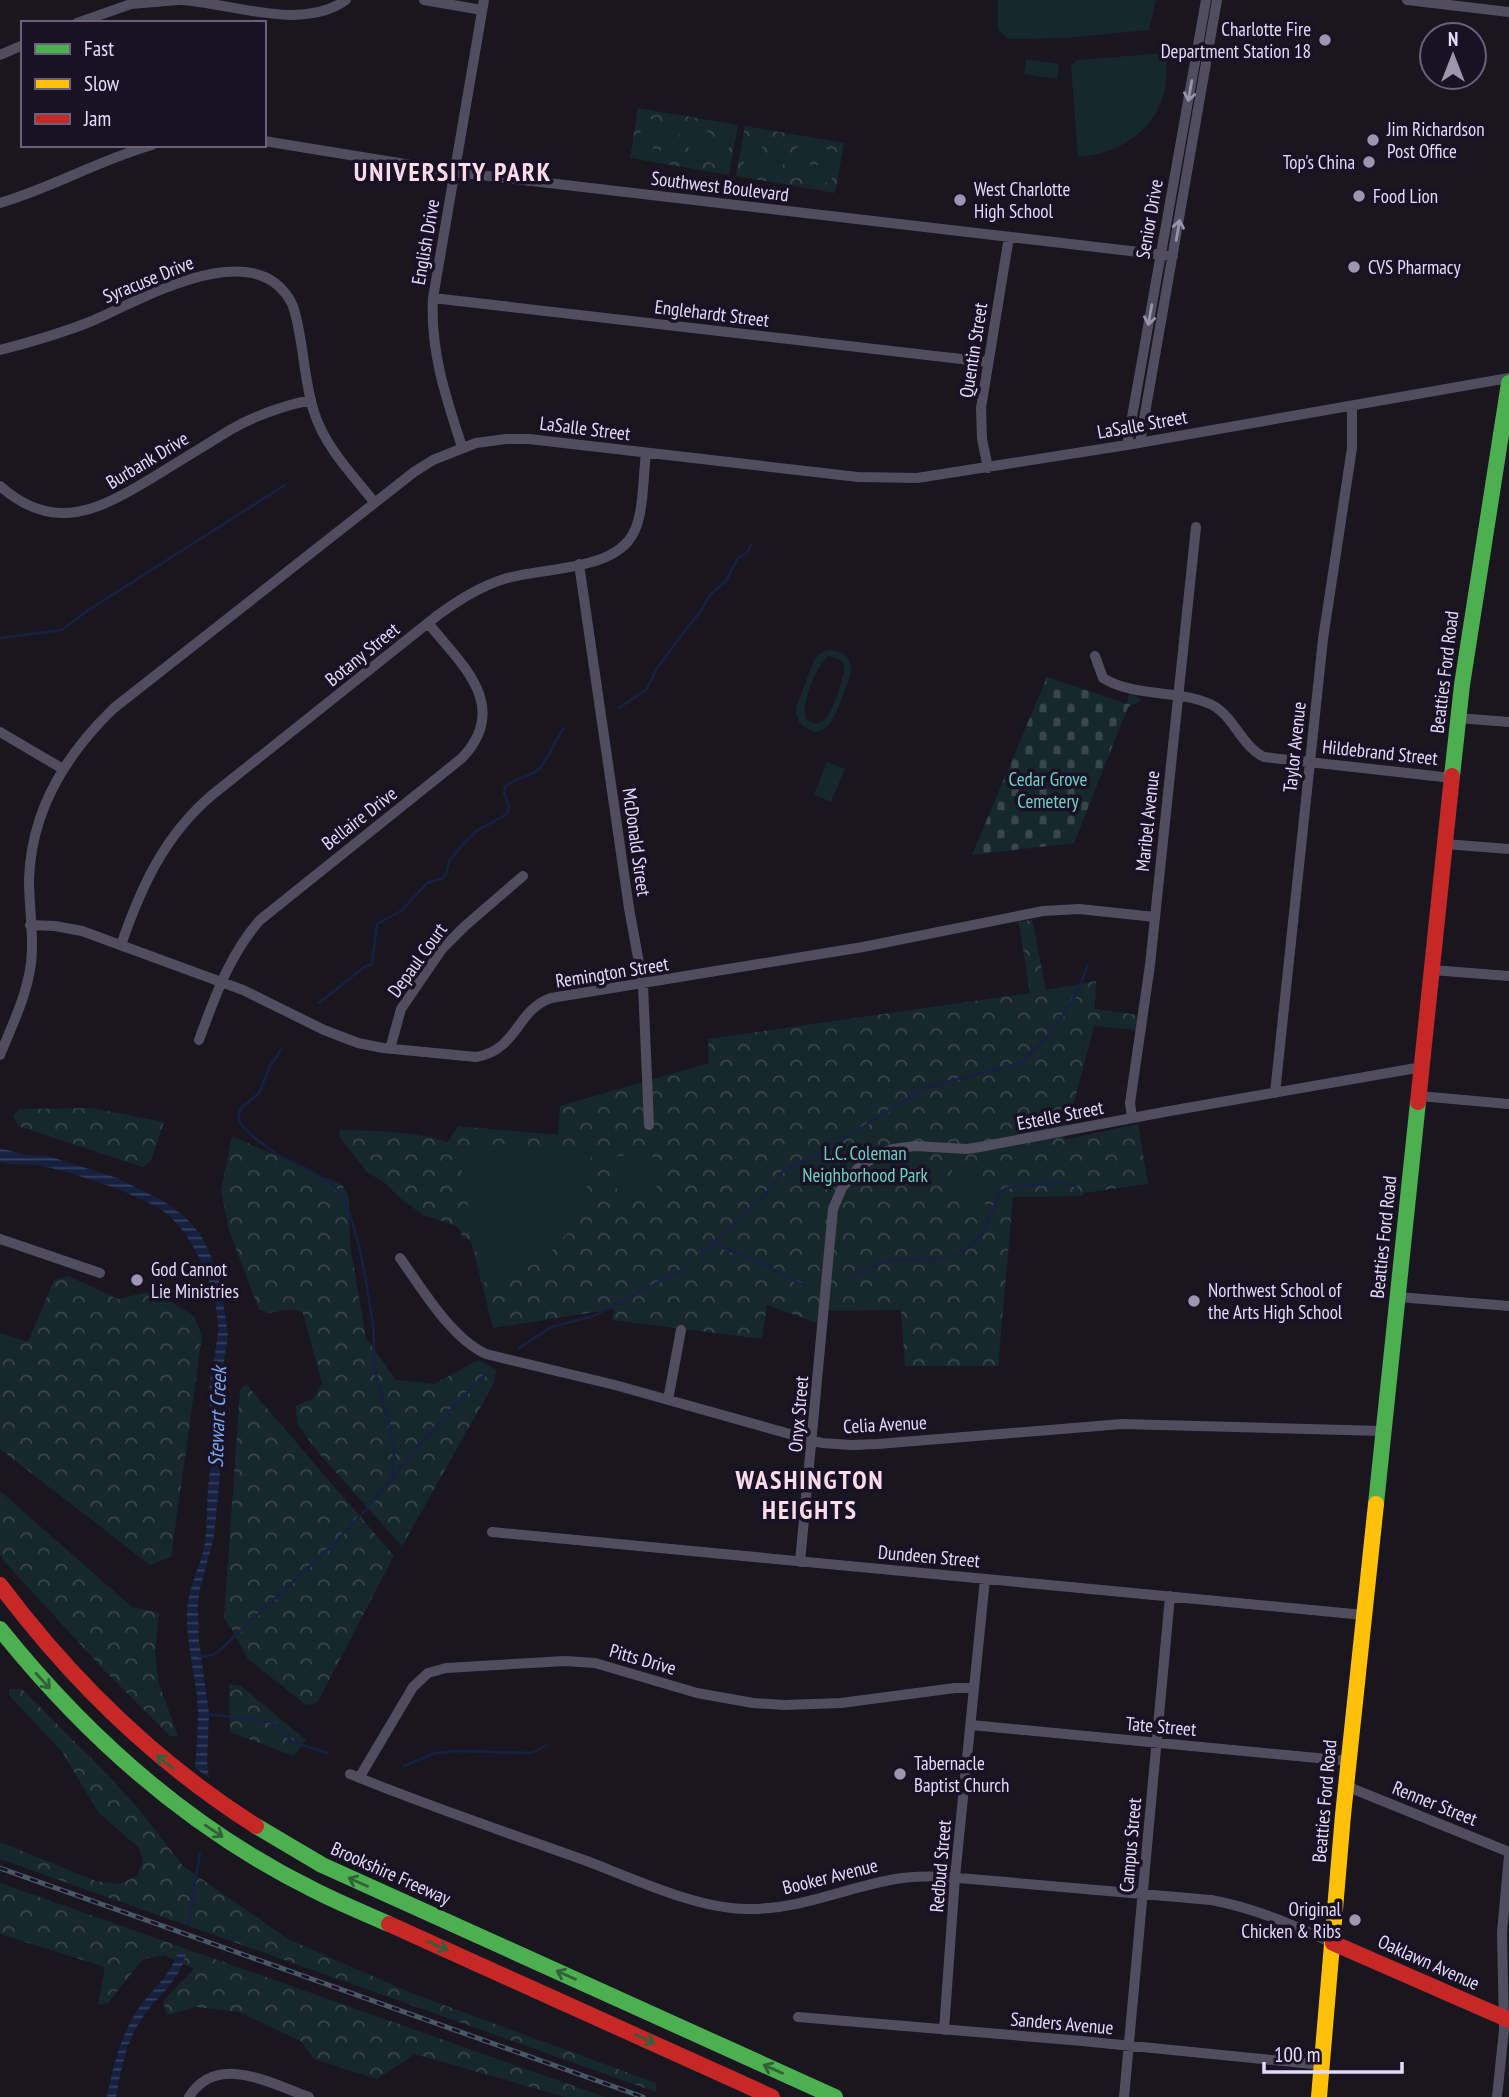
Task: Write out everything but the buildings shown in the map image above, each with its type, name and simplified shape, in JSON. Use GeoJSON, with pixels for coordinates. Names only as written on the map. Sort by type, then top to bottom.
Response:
{"type":"FeatureCollection","features":[{"type":"Feature","properties":{"kind":"main road","name":"Beatties Ford Road"},"geometry":{"type":"LineString","coordinates":[[1319,2097],[1346,1786],[1458,718],[1509,381]]}},
{"type":"Feature","properties":{"kind":"main road","name":"Brookshire Freeway"},"geometry":{"type":"LineString","coordinates":[[0,1585],[60,1661],[125,1728],[197,1788],[275,1839],[322,1865],[835,2097]]}},
{"type":"Feature","properties":{"kind":"main road"},"geometry":{"type":"LineString","coordinates":[[0,1629],[40,1679],[108,1747],[188,1814],[261,1861],[311,1889],[772,2097]]}},
{"type":"Feature","properties":{"kind":"main road","name":"Oaklawn Avenue"},"geometry":{"type":"LineString","coordinates":[[1333,1943],[1506,2018]]}},
{"type":"Feature","properties":{"kind":"street"},"geometry":{"type":"LineString","coordinates":[[81,21],[110,5],[156,1],[180,0],[297,16],[321,12],[346,0]]}},
{"type":"Feature","properties":{"kind":"street"},"geometry":{"type":"LineString","coordinates":[[424,0],[483,5]]}},
{"type":"Feature","properties":{"kind":"street","name":"Senior Drive"},"geometry":{"type":"LineString","coordinates":[[1127,445],[1206,0]]}},
{"type":"Feature","properties":{"kind":"street","name":"Senior Drive"},"geometry":{"type":"LineString","coordinates":[[1140,442],[1217,0]]}},
{"type":"Feature","properties":{"kind":"street"},"geometry":{"type":"LineString","coordinates":[[1407,0],[1509,12]]}},
{"type":"Feature","properties":{"kind":"street","name":"English Drive"},"geometry":{"type":"LineString","coordinates":[[462,447],[434,352],[432,319],[433,298],[483,5]]}},
{"type":"Feature","properties":{"kind":"street"},"geometry":{"type":"LineString","coordinates":[[0,55],[21,46]]}},
{"type":"Feature","properties":{"kind":"street","name":"Southwest Boulevard"},"geometry":{"type":"LineString","coordinates":[[266,141],[454,172],[1173,256]]}},
{"type":"Feature","properties":{"kind":"street"},"geometry":{"type":"LineString","coordinates":[[0,203],[146,147]]}},
{"type":"Feature","properties":{"kind":"street","name":"Quentin Street"},"geometry":{"type":"LineString","coordinates":[[988,468],[980,419],[1009,237]]}},
{"type":"Feature","properties":{"kind":"street","name":"Syracuse Drive"},"geometry":{"type":"LineString","coordinates":[[0,350],[57,334],[199,276],[228,272],[267,278],[293,306],[311,400],[327,440],[374,502]]}},
{"type":"Feature","properties":{"kind":"street","name":"Englehardt Street"},"geometry":{"type":"LineString","coordinates":[[433,298],[987,362]]}},
{"type":"Feature","properties":{"kind":"street","name":"LaSalle Street"},"geometry":{"type":"LineString","coordinates":[[0,1055],[2,1043],[30,970],[29,877],[33,845],[44,807],[62,769],[82,740],[114,708],[374,502],[433,460],[462,447],[486,441],[529,439],[875,478],[917,478],[1509,381]]}},
{"type":"Feature","properties":{"kind":"street","name":"Burbank Drive"},"geometry":{"type":"LineString","coordinates":[[2,493],[47,511],[62,513],[93,510],[119,498],[243,423],[266,412],[311,400]]}},
{"type":"Feature","properties":{"kind":"street","name":"Taylor Avenue"},"geometry":{"type":"LineString","coordinates":[[1275,1093],[1323,639],[1352,449],[1352,407]]}},
{"type":"Feature","properties":{"kind":"street","name":"Botany Street"},"geometry":{"type":"LineString","coordinates":[[121,945],[146,878],[184,822],[212,795],[428,623],[468,595],[501,580],[610,557],[620,551],[630,539],[638,518],[646,453]]}},
{"type":"Feature","properties":{"kind":"street","name":"Maribel Avenue"},"geometry":{"type":"LineString","coordinates":[[1132,1118],[1130,1103],[1141,1040],[1196,527]]}},
{"type":"Feature","properties":{"kind":"street","name":"McDonald Street"},"geometry":{"type":"LineString","coordinates":[[579,564],[629,908],[643,985],[649,1125]]}},
{"type":"Feature","properties":{"kind":"street","name":"Bellaire Drive"},"geometry":{"type":"LineString","coordinates":[[199,1040],[221,982],[237,950],[260,920],[462,758],[475,743],[483,721],[480,692],[471,676],[428,623]]}},
{"type":"Feature","properties":{"kind":"street","name":"Hildebrand Street"},"geometry":{"type":"LineString","coordinates":[[1095,656],[1101,675],[1108,681],[1138,691],[1199,700],[1219,709],[1249,746],[1264,757],[1452,778]]}},
{"type":"Feature","properties":{"kind":"street"},"geometry":{"type":"LineString","coordinates":[[1458,718],[1509,722]]}},
{"type":"Feature","properties":{"kind":"street"},"geometry":{"type":"LineString","coordinates":[[0,732],[62,769]]}},
{"type":"Feature","properties":{"kind":"street"},"geometry":{"type":"LineString","coordinates":[[1445,844],[1509,849]]}},
{"type":"Feature","properties":{"kind":"street","name":"Depaul Court"},"geometry":{"type":"LineString","coordinates":[[390,1049],[401,1009],[442,949],[523,876]]}},
{"type":"Feature","properties":{"kind":"street","name":"Remington Street"},"geometry":{"type":"LineString","coordinates":[[30,925],[64,927],[121,945],[221,982],[274,1004],[337,1036],[358,1043],[390,1049],[476,1057],[503,1046],[531,1009],[546,1000],[863,947],[1043,911],[1079,909],[1155,917]]}},
{"type":"Feature","properties":{"kind":"street"},"geometry":{"type":"LineString","coordinates":[[1432,970],[1509,976]]}},
{"type":"Feature","properties":{"kind":"street","name":"Estelle Street"},"geometry":{"type":"LineString","coordinates":[[824,1311],[834,1209],[848,1179],[869,1159],[881,1153],[902,1147],[980,1147],[1422,1067]]}},
{"type":"Feature","properties":{"kind":"street"},"geometry":{"type":"LineString","coordinates":[[1419,1096],[1509,1104]]}},
{"type":"Feature","properties":{"kind":"street"},"geometry":{"type":"LineString","coordinates":[[0,1239],[100,1273]]}},
{"type":"Feature","properties":{"kind":"street","name":"Celia Avenue"},"geometry":{"type":"LineString","coordinates":[[400,1258],[459,1335],[475,1349],[497,1357],[590,1378],[813,1441],[868,1445],[1122,1424],[1384,1431]]}},
{"type":"Feature","properties":{"kind":"street"},"geometry":{"type":"LineString","coordinates":[[1398,1297],[1509,1306]]}},
{"type":"Feature","properties":{"kind":"street","name":"Onyx Street"},"geometry":{"type":"LineString","coordinates":[[800,1562],[824,1311]]}},
{"type":"Feature","properties":{"kind":"street"},"geometry":{"type":"LineString","coordinates":[[668,1400],[681,1330]]}},
{"type":"Feature","properties":{"kind":"street","name":"Dundeen Street"},"geometry":{"type":"LineString","coordinates":[[492,1532],[1364,1615]]}},
{"type":"Feature","properties":{"kind":"street","name":"Redbud Street"},"geometry":{"type":"LineString","coordinates":[[944,2030],[955,1877],[985,1579]]}},
{"type":"Feature","properties":{"kind":"street","name":"Campus Street"},"geometry":{"type":"LineString","coordinates":[[1124,2097],[1170,1596]]}},
{"type":"Feature","properties":{"kind":"street","name":"Pitts Drive"},"geometry":{"type":"LineString","coordinates":[[354,1776],[413,1687],[428,1673],[446,1668],[565,1661],[594,1663],[698,1693],[753,1703],[785,1705],[830,1704],[974,1688]]}},
{"type":"Feature","properties":{"kind":"street","name":"Tate Street"},"geometry":{"type":"LineString","coordinates":[[971,1725],[1349,1761]]}},
{"type":"Feature","properties":{"kind":"street","name":"Booker Avenue"},"geometry":{"type":"LineString","coordinates":[[354,1776],[665,1890],[731,1909],[768,1909],[797,1905],[911,1876],[955,1877],[1234,1904],[1279,1918],[1333,1943]]}},
{"type":"Feature","properties":{"kind":"street","name":"Renner Street"},"geometry":{"type":"LineString","coordinates":[[1346,1786],[1509,1854]]}},
{"type":"Feature","properties":{"kind":"street"},"geometry":{"type":"LineString","coordinates":[[1497,2097],[1506,2018],[1502,1932],[1509,1854]]}},
{"type":"Feature","properties":{"kind":"street","name":"Sanders Avenue"},"geometry":{"type":"LineString","coordinates":[[798,2017],[1322,2065]]}},
{"type":"Feature","properties":{"kind":"street"},"geometry":{"type":"LineString","coordinates":[[189,2097],[207,2078],[224,2072],[243,2074],[309,2097]]}},
{"type":"Feature","properties":{"kind":"green space"},"geometry":{"type":"Polygon","coordinates":[[[998,0],[1156,0],[1149,30],[1066,38],[1009,39],[998,30],[998,0]]]}},
{"type":"Feature","properties":{"kind":"green space"},"geometry":{"type":"Polygon","coordinates":[[[1165,53],[1167,74],[1164,93],[1147,125],[1133,138],[1117,147],[1099,154],[1078,157],[1071,67],[1077,60],[1165,53]]]}},
{"type":"Feature","properties":{"kind":"green space"},"geometry":{"type":"Polygon","coordinates":[[[1026,59],[1059,64],[1057,79],[1024,74],[1026,59]]]}},
{"type":"Feature","properties":{"kind":"green space"},"geometry":{"type":"Polygon","coordinates":[[[638,108],[738,125],[729,175],[630,158],[638,108]]]}},
{"type":"Feature","properties":{"kind":"green space"},"geometry":{"type":"Polygon","coordinates":[[[643,118],[658,120],[652,153],[637,151],[643,118]]]}},
{"type":"Feature","properties":{"kind":"green space"},"geometry":{"type":"Polygon","coordinates":[[[666,122],[681,124],[675,157],[660,155],[666,122]]]}},
{"type":"Feature","properties":{"kind":"green space"},"geometry":{"type":"Polygon","coordinates":[[[692,126],[708,129],[702,162],[687,159],[692,126]]]}},
{"type":"Feature","properties":{"kind":"green space"},"geometry":{"type":"Polygon","coordinates":[[[745,126],[844,143],[835,193],[736,176],[745,126]]]}},
{"type":"Feature","properties":{"kind":"green space"},"geometry":{"type":"Polygon","coordinates":[[[716,130],[731,133],[726,166],[710,163],[716,130]]]}},
{"type":"Feature","properties":{"kind":"green space"},"geometry":{"type":"Polygon","coordinates":[[[749,136],[764,138],[758,171],[743,168],[749,136]]]}},
{"type":"Feature","properties":{"kind":"green space"},"geometry":{"type":"Polygon","coordinates":[[[772,139],[787,142],[781,175],[766,172],[772,139]]]}},
{"type":"Feature","properties":{"kind":"green space"},"geometry":{"type":"Polygon","coordinates":[[[798,144],[813,147],[808,179],[792,177],[798,144]]]}},
{"type":"Feature","properties":{"kind":"green space"},"geometry":{"type":"Polygon","coordinates":[[[821,148],[836,151],[831,183],[815,181],[821,148]]]}},
{"type":"Feature","properties":{"kind":"green space"},"geometry":{"type":"Polygon","coordinates":[[[828,650],[842,653],[849,660],[851,671],[833,719],[828,726],[815,732],[799,722],[796,713],[814,660],[828,650]],[[829,656],[824,660],[811,685],[805,705],[806,719],[814,723],[821,722],[832,709],[844,672],[841,660],[829,656]]]}},
{"type":"Feature","properties":{"kind":"green space","name":"Cedar Grove Cemetery"},"geometry":{"type":"Polygon","coordinates":[[[1047,677],[1127,704],[1129,693],[1142,700],[1128,707],[1074,843],[972,855],[1047,677]]]}},
{"type":"Feature","properties":{"kind":"green space"},"geometry":{"type":"Polygon","coordinates":[[[827,762],[845,769],[831,802],[814,794],[827,762]]]}},
{"type":"Feature","properties":{"kind":"green space","name":"L.C. Coleman Neighborhood Park"},"geometry":{"type":"Polygon","coordinates":[[[1032,920],[1046,990],[1096,981],[1095,1009],[1138,1015],[1136,1030],[1094,1026],[1064,1140],[1138,1124],[1148,1184],[1083,1193],[1083,1196],[1013,1197],[998,1366],[905,1366],[901,1310],[824,1311],[823,1325],[767,1305],[762,1339],[612,1320],[614,1309],[493,1328],[471,1241],[463,1237],[457,1226],[423,1215],[385,1183],[367,1172],[339,1136],[340,1130],[381,1131],[448,1142],[458,1126],[558,1135],[560,1106],[709,1063],[708,1039],[1030,993],[1019,922],[1032,920]]]}},
{"type":"Feature","properties":{"kind":"green space"},"geometry":{"type":"Polygon","coordinates":[[[92,1108],[164,1122],[151,1161],[143,1167],[18,1126],[13,1116],[19,1109],[92,1108]]]}},
{"type":"Feature","properties":{"kind":"green space"},"geometry":{"type":"Polygon","coordinates":[[[232,1136],[342,1185],[349,1197],[350,1245],[366,1338],[396,1380],[434,1384],[478,1360],[496,1370],[494,1383],[402,1546],[316,1450],[297,1423],[296,1406],[314,1398],[322,1383],[303,1313],[291,1310],[271,1313],[259,1310],[229,1230],[221,1191],[232,1136]]]}},
{"type":"Feature","properties":{"kind":"green space"},"geometry":{"type":"Polygon","coordinates":[[[591,1148],[584,1198],[576,1219],[564,1238],[530,1266],[482,1283],[460,1161],[467,1152],[591,1148]]]}},
{"type":"Feature","properties":{"kind":"green space"},"geometry":{"type":"Polygon","coordinates":[[[652,1152],[658,1197],[619,1202],[612,1157],[652,1152]]]}},
{"type":"Feature","properties":{"kind":"green space"},"geometry":{"type":"Polygon","coordinates":[[[977,1165],[987,1213],[962,1218],[952,1170],[977,1165]]]}},
{"type":"Feature","properties":{"kind":"green space"},"geometry":{"type":"Polygon","coordinates":[[[68,1276],[118,1299],[153,1291],[194,1316],[202,1336],[171,1557],[150,1565],[0,1449],[0,1333],[28,1342],[54,1280],[68,1276]]]}},
{"type":"Feature","properties":{"kind":"green space"},"geometry":{"type":"Polygon","coordinates":[[[246,1384],[394,1556],[317,1703],[306,1705],[248,1659],[224,1619],[240,1390],[246,1384]]]}},
{"type":"Feature","properties":{"kind":"green space"},"geometry":{"type":"Polygon","coordinates":[[[0,1491],[132,1607],[159,1613],[155,1654],[159,1684],[178,1736],[170,1736],[102,1668],[0,1555],[0,1491]]]}},
{"type":"Feature","properties":{"kind":"green space"},"geometry":{"type":"Polygon","coordinates":[[[229,1684],[241,1686],[306,1740],[294,1756],[230,1732],[229,1684]]]}},
{"type":"Feature","properties":{"kind":"green space"},"geometry":{"type":"Polygon","coordinates":[[[9,1689],[22,1689],[107,1774],[137,1807],[183,1866],[288,1939],[411,1993],[656,2083],[656,2092],[0,1859],[0,1842],[96,1881],[120,1884],[137,1876],[143,1861],[139,1848],[98,1812],[63,1753],[9,1695],[9,1689]]]}},
{"type":"Feature","properties":{"kind":"green space"},"geometry":{"type":"Polygon","coordinates":[[[0,1883],[605,2097],[565,2097],[415,2054],[377,2079],[314,2059],[301,2041],[239,2012],[196,2007],[167,2015],[163,2001],[194,1969],[164,1955],[143,1959],[108,2003],[98,2005],[105,1967],[0,1934],[0,1883]]]}},
{"type":"Feature","properties":{"kind":"water"},"geometry":{"type":"Polygon","coordinates":[[[0,1148],[26,1155],[48,1156],[117,1178],[165,1202],[185,1217],[200,1234],[221,1287],[228,1335],[220,1387],[223,1441],[214,1537],[199,1592],[198,1610],[199,1641],[209,1714],[209,1778],[195,1768],[198,1708],[188,1639],[187,1609],[205,1543],[208,1487],[214,1447],[209,1391],[218,1326],[209,1280],[195,1250],[177,1223],[155,1206],[123,1191],[67,1172],[37,1165],[0,1162],[0,1148]]]}},
{"type":"Feature","properties":{"kind":"water"},"geometry":{"type":"Polygon","coordinates":[[[178,1952],[186,1954],[178,1973],[136,2029],[124,2057],[116,2097],[107,2097],[117,2054],[129,2024],[169,1970],[178,1952]]]}},
{"type":"Feature","properties":{"kind":"waterway"},"geometry":{"type":"LineString","coordinates":[[0,638],[62,630],[87,611],[285,485]]}},
{"type":"Feature","properties":{"kind":"waterway"},"geometry":{"type":"LineString","coordinates":[[619,708],[647,689],[656,670],[710,595],[726,581],[738,558],[747,553],[751,545]]}},
{"type":"Feature","properties":{"kind":"waterway"},"geometry":{"type":"LineString","coordinates":[[319,1003],[364,967],[372,964],[377,924],[401,911],[427,883],[443,878],[449,861],[463,844],[478,830],[508,812],[505,787],[540,768],[564,728]]}},
{"type":"Feature","properties":{"kind":"waterway"},"geometry":{"type":"LineString","coordinates":[[701,1255],[769,1190],[784,1170],[823,1152],[821,1148],[837,1143],[927,1087],[1021,1063],[1062,1017],[1078,992],[1087,966]]}},
{"type":"Feature","properties":{"kind":"waterway"},"geometry":{"type":"LineString","coordinates":[[281,1050],[270,1066],[259,1093],[241,1108],[239,1122],[252,1136],[275,1153],[329,1182],[343,1199],[350,1214],[368,1293],[377,1378],[393,1441],[391,1478]]}},
{"type":"Feature","properties":{"kind":"waterway"},"geometry":{"type":"LineString","coordinates":[[849,1279],[888,1261],[943,1258],[965,1250],[981,1235],[991,1216],[998,1193],[1006,1188],[1067,1182],[1076,1187]]}},
{"type":"Feature","properties":{"kind":"waterway"},"geometry":{"type":"LineString","coordinates":[[713,1244],[759,1262],[804,1286]]}},
{"type":"Feature","properties":{"kind":"waterway"},"geometry":{"type":"LineString","coordinates":[[519,1348],[551,1327],[594,1316],[684,1269]]}},
{"type":"Feature","properties":{"kind":"waterway"},"geometry":{"type":"LineString","coordinates":[[199,1657],[212,1655],[220,1650],[337,1541],[487,1373]]}},
{"type":"Feature","properties":{"kind":"waterway"},"geometry":{"type":"LineString","coordinates":[[207,1714],[272,1722],[293,1742],[327,1753]]}},
{"type":"Feature","properties":{"kind":"waterway"},"geometry":{"type":"LineString","coordinates":[[404,1766],[435,1753],[532,1753],[547,1745]]}},
{"type":"Feature","properties":{"kind":"waterway","name":"Stewart Creek"},"geometry":{"type":"LineString","coordinates":[[188,1925],[200,1853]]}},
{"type":"Feature","properties":{"kind":"railway"},"geometry":{"type":"LineString","coordinates":[[0,1868],[643,2097]]}},
{"type":"Feature","properties":{"kind":"traffic: fast"},"geometry":{"type":"LineString","coordinates":[[1452,776],[1462,685],[1509,383]]}},
{"type":"Feature","properties":{"kind":"traffic: fast"},"geometry":{"type":"LineString","coordinates":[[1376,1504],[1418,1102]]}},
{"type":"Feature","properties":{"kind":"traffic: fast"},"geometry":{"type":"LineString","coordinates":[[0,1629],[67,1706],[142,1776],[182,1808],[267,1865],[321,1894],[389,1924]]}},
{"type":"Feature","properties":{"kind":"traffic: fast"},"geometry":{"type":"LineString","coordinates":[[256,1826],[322,1865],[835,2097]]}},
{"type":"Feature","properties":{"kind":"traffic: slow"},"geometry":{"type":"LineString","coordinates":[[1319,2097],[1343,1815],[1376,1504]]}},
{"type":"Feature","properties":{"kind":"traffic: jam"},"geometry":{"type":"LineString","coordinates":[[1418,1102],[1452,776]]}},
{"type":"Feature","properties":{"kind":"traffic: jam"},"geometry":{"type":"LineString","coordinates":[[0,1585],[56,1654],[117,1718],[184,1775],[256,1826]]}},
{"type":"Feature","properties":{"kind":"traffic: jam"},"geometry":{"type":"LineString","coordinates":[[389,1924],[772,2097]]}},
{"type":"Feature","properties":{"kind":"traffic: jam"},"geometry":{"type":"LineString","coordinates":[[1333,1943],[1509,2020]]}},
{"type":"Feature","properties":{"kind":"place","name":"Charlotte Fire Department Station 18"},"geometry":{"type":"Point","coordinates":[1325,40]}},
{"type":"Feature","properties":{"kind":"place","name":"Jim Richardson Post Office"},"geometry":{"type":"Point","coordinates":[1373,140]}},
{"type":"Feature","properties":{"kind":"place","name":"Top's China"},"geometry":{"type":"Point","coordinates":[1369,162]}},
{"type":"Feature","properties":{"kind":"place","name":"Food Lion"},"geometry":{"type":"Point","coordinates":[1359,196]}},
{"type":"Feature","properties":{"kind":"place","name":"West Charlotte High School"},"geometry":{"type":"Point","coordinates":[960,200]}},
{"type":"Feature","properties":{"kind":"place","name":"CVS Pharmacy"},"geometry":{"type":"Point","coordinates":[1354,267]}},
{"type":"Feature","properties":{"kind":"place","name":"God Cannot Lie Ministries"},"geometry":{"type":"Point","coordinates":[137,1280]}},
{"type":"Feature","properties":{"kind":"place","name":"Northwest School of the Arts High School"},"geometry":{"type":"Point","coordinates":[1194,1301]}},
{"type":"Feature","properties":{"kind":"place","name":"Tabernacle Baptist Church"},"geometry":{"type":"Point","coordinates":[900,1774]}},
{"type":"Feature","properties":{"kind":"place","name":"Original Chicken & Ribs"},"geometry":{"type":"Point","coordinates":[1355,1920]}},
{"type":"Feature","properties":{"kind":"district","name":"UNIVERSITY PARK"},"geometry":{"type":"Point","coordinates":[453,171]}},
{"type":"Feature","properties":{"kind":"district","name":"WASHINGTON HEIGHTS"},"geometry":{"type":"Point","coordinates":[810,1494]}}]}
